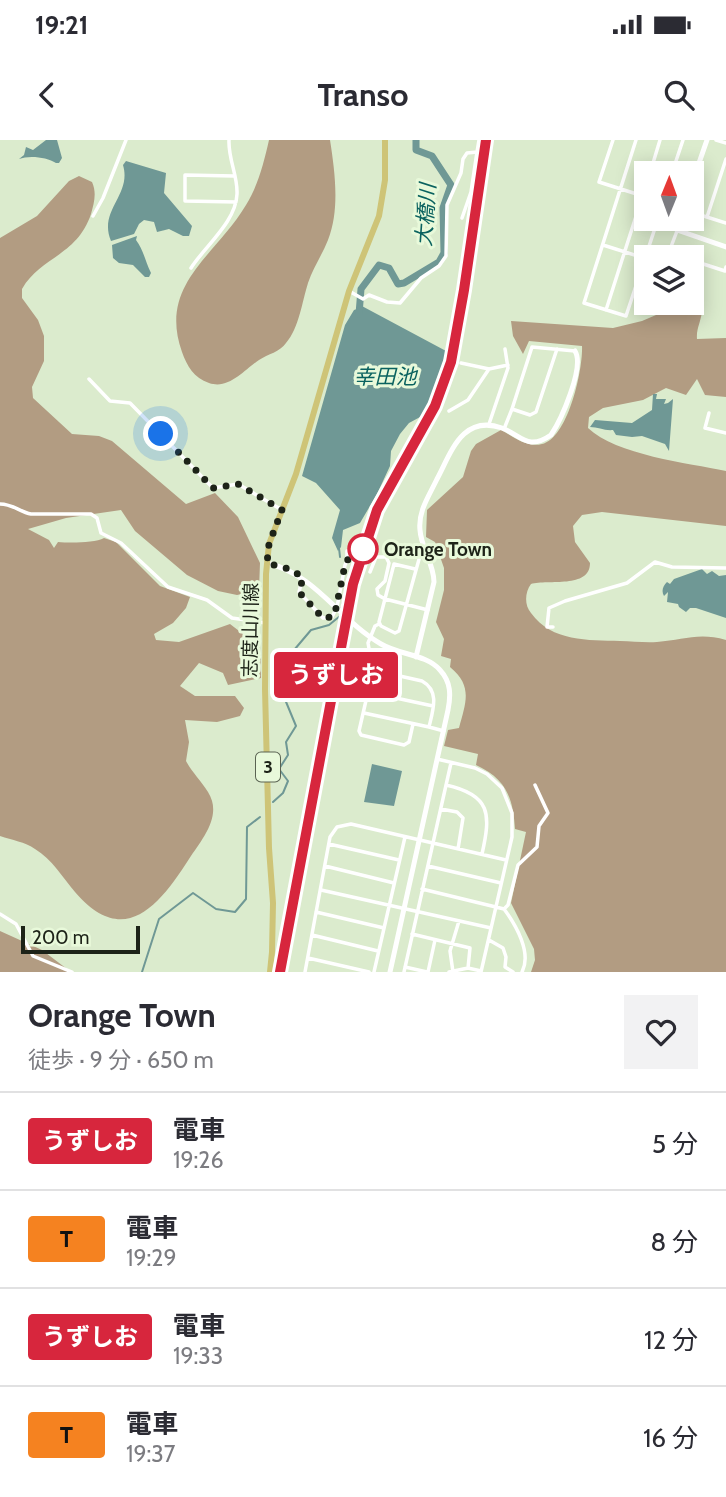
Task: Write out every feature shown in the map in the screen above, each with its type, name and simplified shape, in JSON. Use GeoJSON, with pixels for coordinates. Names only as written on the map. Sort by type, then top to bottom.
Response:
{"type":"FeatureCollection","features":[{"type":"Feature","properties":{"kind":"main road","name":"志度山川線"},"geometry":{"type":"LineString","coordinates":[[270,972],[273,903],[269,848],[266,622],[269,544],[296,474],[349,291],[374,233],[383,201],[385,140]]}},
{"type":"Feature","properties":{"kind":"street"},"geometry":{"type":"LineString","coordinates":[[93,216],[126,140]]}},
{"type":"Feature","properties":{"kind":"street"},"geometry":{"type":"LineString","coordinates":[[191,268],[227,220],[236,202],[237,186],[229,140]]}},
{"type":"Feature","properties":{"kind":"street"},"geometry":{"type":"LineString","coordinates":[[462,218],[471,192],[479,140]]}},
{"type":"Feature","properties":{"kind":"street"},"geometry":{"type":"LineString","coordinates":[[613,140],[599,182],[634,194]]}},
{"type":"Feature","properties":{"kind":"street"},"geometry":{"type":"LineString","coordinates":[[634,292],[626,316],[584,303],[636,140]]}},
{"type":"Feature","properties":{"kind":"street"},"geometry":{"type":"LineString","coordinates":[[654,161],[660,140]]}},
{"type":"Feature","properties":{"kind":"street"},"geometry":{"type":"LineString","coordinates":[[676,161],[683,140]]}},
{"type":"Feature","properties":{"kind":"street"},"geometry":{"type":"LineString","coordinates":[[699,161],[706,140]]}},
{"type":"Feature","properties":{"kind":"street"},"geometry":{"type":"LineString","coordinates":[[716,140],[726,143]]}},
{"type":"Feature","properties":{"kind":"street"},"geometry":{"type":"LineString","coordinates":[[349,291],[363,299],[369,296],[400,303],[421,278],[439,266],[446,256],[447,205],[461,173],[463,159],[467,153],[477,152]]}},
{"type":"Feature","properties":{"kind":"street"},"geometry":{"type":"LineString","coordinates":[[707,217],[726,159]]}},
{"type":"Feature","properties":{"kind":"street"},"geometry":{"type":"LineString","coordinates":[[234,176],[184,176],[185,201],[236,202]]}},
{"type":"Feature","properties":{"kind":"street"},"geometry":{"type":"LineString","coordinates":[[704,216],[726,223]]}},
{"type":"Feature","properties":{"kind":"street"},"geometry":{"type":"LineString","coordinates":[[606,310],[634,224]]}},
{"type":"Feature","properties":{"kind":"street"},"geometry":{"type":"LineString","coordinates":[[680,231],[726,247]]}},
{"type":"Feature","properties":{"kind":"street"},"geometry":{"type":"LineString","coordinates":[[602,245],[634,254]]}},
{"type":"Feature","properties":{"kind":"street"},"geometry":{"type":"LineString","coordinates":[[704,264],[724,271],[726,267]]}},
{"type":"Feature","properties":{"kind":"street"},"geometry":{"type":"LineString","coordinates":[[416,657],[434,576],[423,545],[420,520],[451,448],[465,433],[489,426],[504,429],[530,443],[544,440],[551,435],[573,383],[578,358],[575,351],[533,347],[504,429]]}},
{"type":"Feature","properties":{"kind":"street"},"geometry":{"type":"LineString","coordinates":[[489,426],[508,365],[505,349]]}},
{"type":"Feature","properties":{"kind":"street"},"geometry":{"type":"LineString","coordinates":[[512,409],[530,415],[536,412],[557,349]]}},
{"type":"Feature","properties":{"kind":"street"},"geometry":{"type":"LineString","coordinates":[[461,363],[489,369],[508,365]]}},
{"type":"Feature","properties":{"kind":"street"},"geometry":{"type":"LineString","coordinates":[[449,411],[468,400],[489,369]]}},
{"type":"Feature","properties":{"kind":"street"},"geometry":{"type":"LineString","coordinates":[[89,379],[110,401],[131,402],[213,488],[238,484],[282,510]]}},
{"type":"Feature","properties":{"kind":"street"},"geometry":{"type":"LineString","coordinates":[[709,413],[705,428],[726,433]]}},
{"type":"Feature","properties":{"kind":"street"},"geometry":{"type":"LineString","coordinates":[[0,504],[9,504],[31,514],[90,514],[97,518],[101,533],[121,543],[168,587],[207,600],[232,618],[266,622]]}},
{"type":"Feature","properties":{"kind":"street"},"geometry":{"type":"LineString","coordinates":[[379,624],[395,633],[399,631],[423,545]]}},
{"type":"Feature","properties":{"kind":"street"},"geometry":{"type":"LineString","coordinates":[[370,572],[376,557],[383,556],[389,560],[385,581],[377,589],[378,595],[428,610]]}},
{"type":"Feature","properties":{"kind":"street"},"geometry":{"type":"LineString","coordinates":[[303,578],[299,592],[302,597],[323,618],[332,617],[337,607],[347,560]]}},
{"type":"Feature","properties":{"kind":"street"},"geometry":{"type":"LineString","coordinates":[[553,627],[547,627],[549,608],[627,583],[655,562],[672,567],[726,568]]}},
{"type":"Feature","properties":{"kind":"street"},"geometry":{"type":"LineString","coordinates":[[267,563],[292,570],[356,625],[387,647],[437,666],[448,681],[450,700],[444,731],[390,972]]}},
{"type":"Feature","properties":{"kind":"street"},"geometry":{"type":"LineString","coordinates":[[413,724],[409,742],[404,745],[361,735],[359,731],[373,670],[369,641],[379,624],[394,564],[415,569]]}},
{"type":"Feature","properties":{"kind":"street"},"geometry":{"type":"LineString","coordinates":[[373,670],[429,685],[434,696],[429,727]]}},
{"type":"Feature","properties":{"kind":"street"},"geometry":{"type":"LineString","coordinates":[[368,692],[433,706]]}},
{"type":"Feature","properties":{"kind":"street"},"geometry":{"type":"LineString","coordinates":[[364,713],[444,731]]}},
{"type":"Feature","properties":{"kind":"street"},"geometry":{"type":"LineString","coordinates":[[437,759],[475,768],[487,774],[506,796],[513,820],[502,883],[481,972],[468,968],[452,972],[450,957],[458,920]]}},
{"type":"Feature","properties":{"kind":"street"},"geometry":{"type":"LineString","coordinates":[[435,940],[428,972],[404,969],[452,763]]}},
{"type":"Feature","properties":{"kind":"street"},"geometry":{"type":"LineString","coordinates":[[446,785],[466,790],[482,803],[488,821],[482,854]]}},
{"type":"Feature","properties":{"kind":"street"},"geometry":{"type":"LineString","coordinates":[[504,909],[508,905],[518,865],[537,846],[539,826],[548,813],[535,785]]}},
{"type":"Feature","properties":{"kind":"street"},"geometry":{"type":"LineString","coordinates":[[441,809],[457,812],[463,818],[458,849]]}},
{"type":"Feature","properties":{"kind":"street"},"geometry":{"type":"LineString","coordinates":[[306,972],[332,831],[343,824],[506,860]]}},
{"type":"Feature","properties":{"kind":"street"},"geometry":{"type":"LineString","coordinates":[[374,972],[405,837]]}},
{"type":"Feature","properties":{"kind":"street"},"geometry":{"type":"LineString","coordinates":[[329,844],[399,860]]}},
{"type":"Feature","properties":{"kind":"street"},"geometry":{"type":"LineString","coordinates":[[325,866],[394,883]]}},
{"type":"Feature","properties":{"kind":"street"},"geometry":{"type":"LineString","coordinates":[[428,866],[502,883]]}},
{"type":"Feature","properties":{"kind":"street"},"geometry":{"type":"LineString","coordinates":[[422,889],[504,909],[525,951],[526,963],[522,972]]}},
{"type":"Feature","properties":{"kind":"street"},"geometry":{"type":"LineString","coordinates":[[321,890],[491,928]]}},
{"type":"Feature","properties":{"kind":"street"},"geometry":{"type":"LineString","coordinates":[[316,912],[384,928]]}},
{"type":"Feature","properties":{"kind":"street"},"geometry":{"type":"LineString","coordinates":[[0,914],[16,924],[33,956],[72,972]]}},
{"type":"Feature","properties":{"kind":"street"},"geometry":{"type":"LineString","coordinates":[[412,934],[470,947],[468,968]]}},
{"type":"Feature","properties":{"kind":"street"},"geometry":{"type":"LineString","coordinates":[[312,936],[379,951]]}},
{"type":"Feature","properties":{"kind":"street"},"geometry":{"type":"LineString","coordinates":[[489,940],[503,948],[505,967],[513,972]]}},
{"type":"Feature","properties":{"kind":"street"},"geometry":{"type":"LineString","coordinates":[[308,958],[369,972]]}},
{"type":"Feature","properties":{"kind":"shaded area"},"geometry":{"type":"Polygon","coordinates":[[[269,140],[330,140],[335,191],[332,228],[312,272],[297,322],[286,343],[281,349],[259,360],[230,381],[223,384],[209,383],[195,375],[184,357],[177,328],[178,308],[193,272],[250,198],[269,140]]]}},
{"type":"Feature","properties":{"kind":"shaded area"},"geometry":{"type":"Polygon","coordinates":[[[79,176],[92,182],[94,190],[92,210],[85,228],[68,248],[38,270],[22,289],[22,298],[38,320],[44,336],[44,361],[32,387],[33,398],[72,434],[99,436],[112,441],[186,504],[215,493],[238,517],[260,563],[259,590],[237,595],[218,591],[187,575],[135,531],[121,510],[66,518],[28,529],[49,540],[54,548],[58,542],[89,542],[104,538],[116,542],[160,586],[190,597],[186,608],[173,623],[154,634],[156,640],[179,642],[230,624],[260,647],[261,678],[228,685],[223,673],[199,663],[180,686],[195,696],[235,696],[244,708],[240,716],[217,722],[185,720],[189,742],[186,761],[208,792],[212,801],[212,818],[200,843],[165,892],[139,915],[125,919],[109,918],[93,909],[41,853],[0,836],[0,238],[37,216],[69,181],[79,176]]]}},
{"type":"Feature","properties":{"kind":"shaded area"},"geometry":{"type":"Polygon","coordinates":[[[656,315],[701,315],[697,339],[726,338],[726,397],[705,395],[697,379],[686,395],[666,388],[643,400],[603,408],[589,417],[588,428],[616,445],[634,451],[726,471],[726,526],[602,512],[582,515],[573,526],[575,542],[590,563],[588,571],[576,580],[531,584],[526,602],[529,610],[540,622],[571,638],[648,642],[699,637],[726,640],[726,972],[531,972],[535,960],[534,949],[511,903],[526,832],[515,829],[510,798],[494,776],[476,765],[478,754],[444,746],[448,730],[459,728],[466,695],[462,681],[450,667],[451,659],[441,656],[444,639],[436,622],[444,590],[444,568],[435,542],[426,537],[427,510],[463,477],[476,444],[501,430],[526,443],[542,444],[559,430],[566,417],[577,386],[582,346],[529,341],[523,354],[513,336],[511,321],[613,328],[656,315]]]}},
{"type":"Feature","properties":{"kind":"shaded area"},"geometry":{"type":"Polygon","coordinates":[[[0,931],[42,950],[71,972],[0,972],[0,931]]]}},
{"type":"Feature","properties":{"kind":"water"},"geometry":{"type":"Polygon","coordinates":[[[46,140],[57,140],[62,158],[59,163],[38,157],[19,159],[24,155],[26,147],[33,150],[46,140]]]}},
{"type":"Feature","properties":{"kind":"water"},"geometry":{"type":"Polygon","coordinates":[[[126,161],[166,173],[164,193],[192,226],[189,236],[169,229],[157,232],[154,222],[144,220],[134,234],[111,241],[109,220],[123,185],[123,165],[126,161]]]}},
{"type":"Feature","properties":{"kind":"water"},"geometry":{"type":"Polygon","coordinates":[[[137,236],[136,240],[151,273],[149,277],[145,277],[133,265],[119,263],[113,258],[112,245],[137,236]]]}},
{"type":"Feature","properties":{"kind":"water","name":"幸田池"},"geometry":{"type":"Polygon","coordinates":[[[360,305],[446,351],[432,403],[422,416],[409,423],[400,434],[391,451],[390,466],[377,494],[360,523],[343,530],[338,551],[332,538],[340,510],[316,483],[302,476],[345,325],[360,305]]]}},
{"type":"Feature","properties":{"kind":"water"},"geometry":{"type":"Polygon","coordinates":[[[653,394],[657,394],[656,399],[666,399],[664,404],[673,399],[669,451],[665,444],[642,436],[616,435],[613,430],[590,427],[595,420],[632,423],[652,410],[653,394]]]}},
{"type":"Feature","properties":{"kind":"water"},"geometry":{"type":"Polygon","coordinates":[[[702,569],[707,574],[712,571],[719,576],[726,575],[726,618],[696,608],[690,608],[686,612],[678,604],[667,602],[668,592],[664,596],[663,589],[667,582],[670,584],[674,579],[702,569]]]}},
{"type":"Feature","properties":{"kind":"water"},"geometry":{"type":"Polygon","coordinates":[[[372,764],[402,771],[394,806],[364,802],[372,764]]]}},
{"type":"Feature","properties":{"kind":"waterway","name":"大橋川"},"geometry":{"type":"LineString","coordinates":[[359,314],[361,289],[379,265],[389,268],[398,284],[404,283],[439,262],[444,253],[443,208],[451,185],[432,156],[416,150],[416,140]]}},
{"type":"Feature","properties":{"kind":"waterway"},"geometry":{"type":"LineString","coordinates":[[339,548],[340,557]]}},
{"type":"Feature","properties":{"kind":"waterway"},"geometry":{"type":"LineString","coordinates":[[273,802],[283,793],[288,781],[279,769],[288,755],[286,742],[296,726],[284,697],[289,656],[311,630],[329,625],[340,616],[346,587]]}},
{"type":"Feature","properties":{"kind":"waterway"},"geometry":{"type":"LineString","coordinates":[[142,972],[159,919],[193,893],[216,909],[235,912],[246,899],[247,827],[260,817]]}},
{"type":"Feature","properties":{"kind":"railway"},"geometry":{"type":"LineString","coordinates":[[280,972],[353,584],[377,510],[435,406],[451,362],[486,140]]}},
{"type":"Feature","properties":{"kind":"train","name":"うずしお"},"geometry":{"type":"LineString","coordinates":[[280,972],[353,584],[377,510],[445,383],[464,290],[486,140]]}},
{"type":"Feature","properties":{"kind":"place","name":"Orange Town"},"geometry":{"type":"Point","coordinates":[363,549]}},
{"type":"Feature","properties":{"kind":"route"},"geometry":{"type":"LineString","coordinates":[[161,434],[213,488],[238,484],[282,510],[269,544],[267,563],[292,570],[303,578],[299,592],[323,618],[332,617],[335,613],[347,560],[353,550],[363,549]]}}]}
